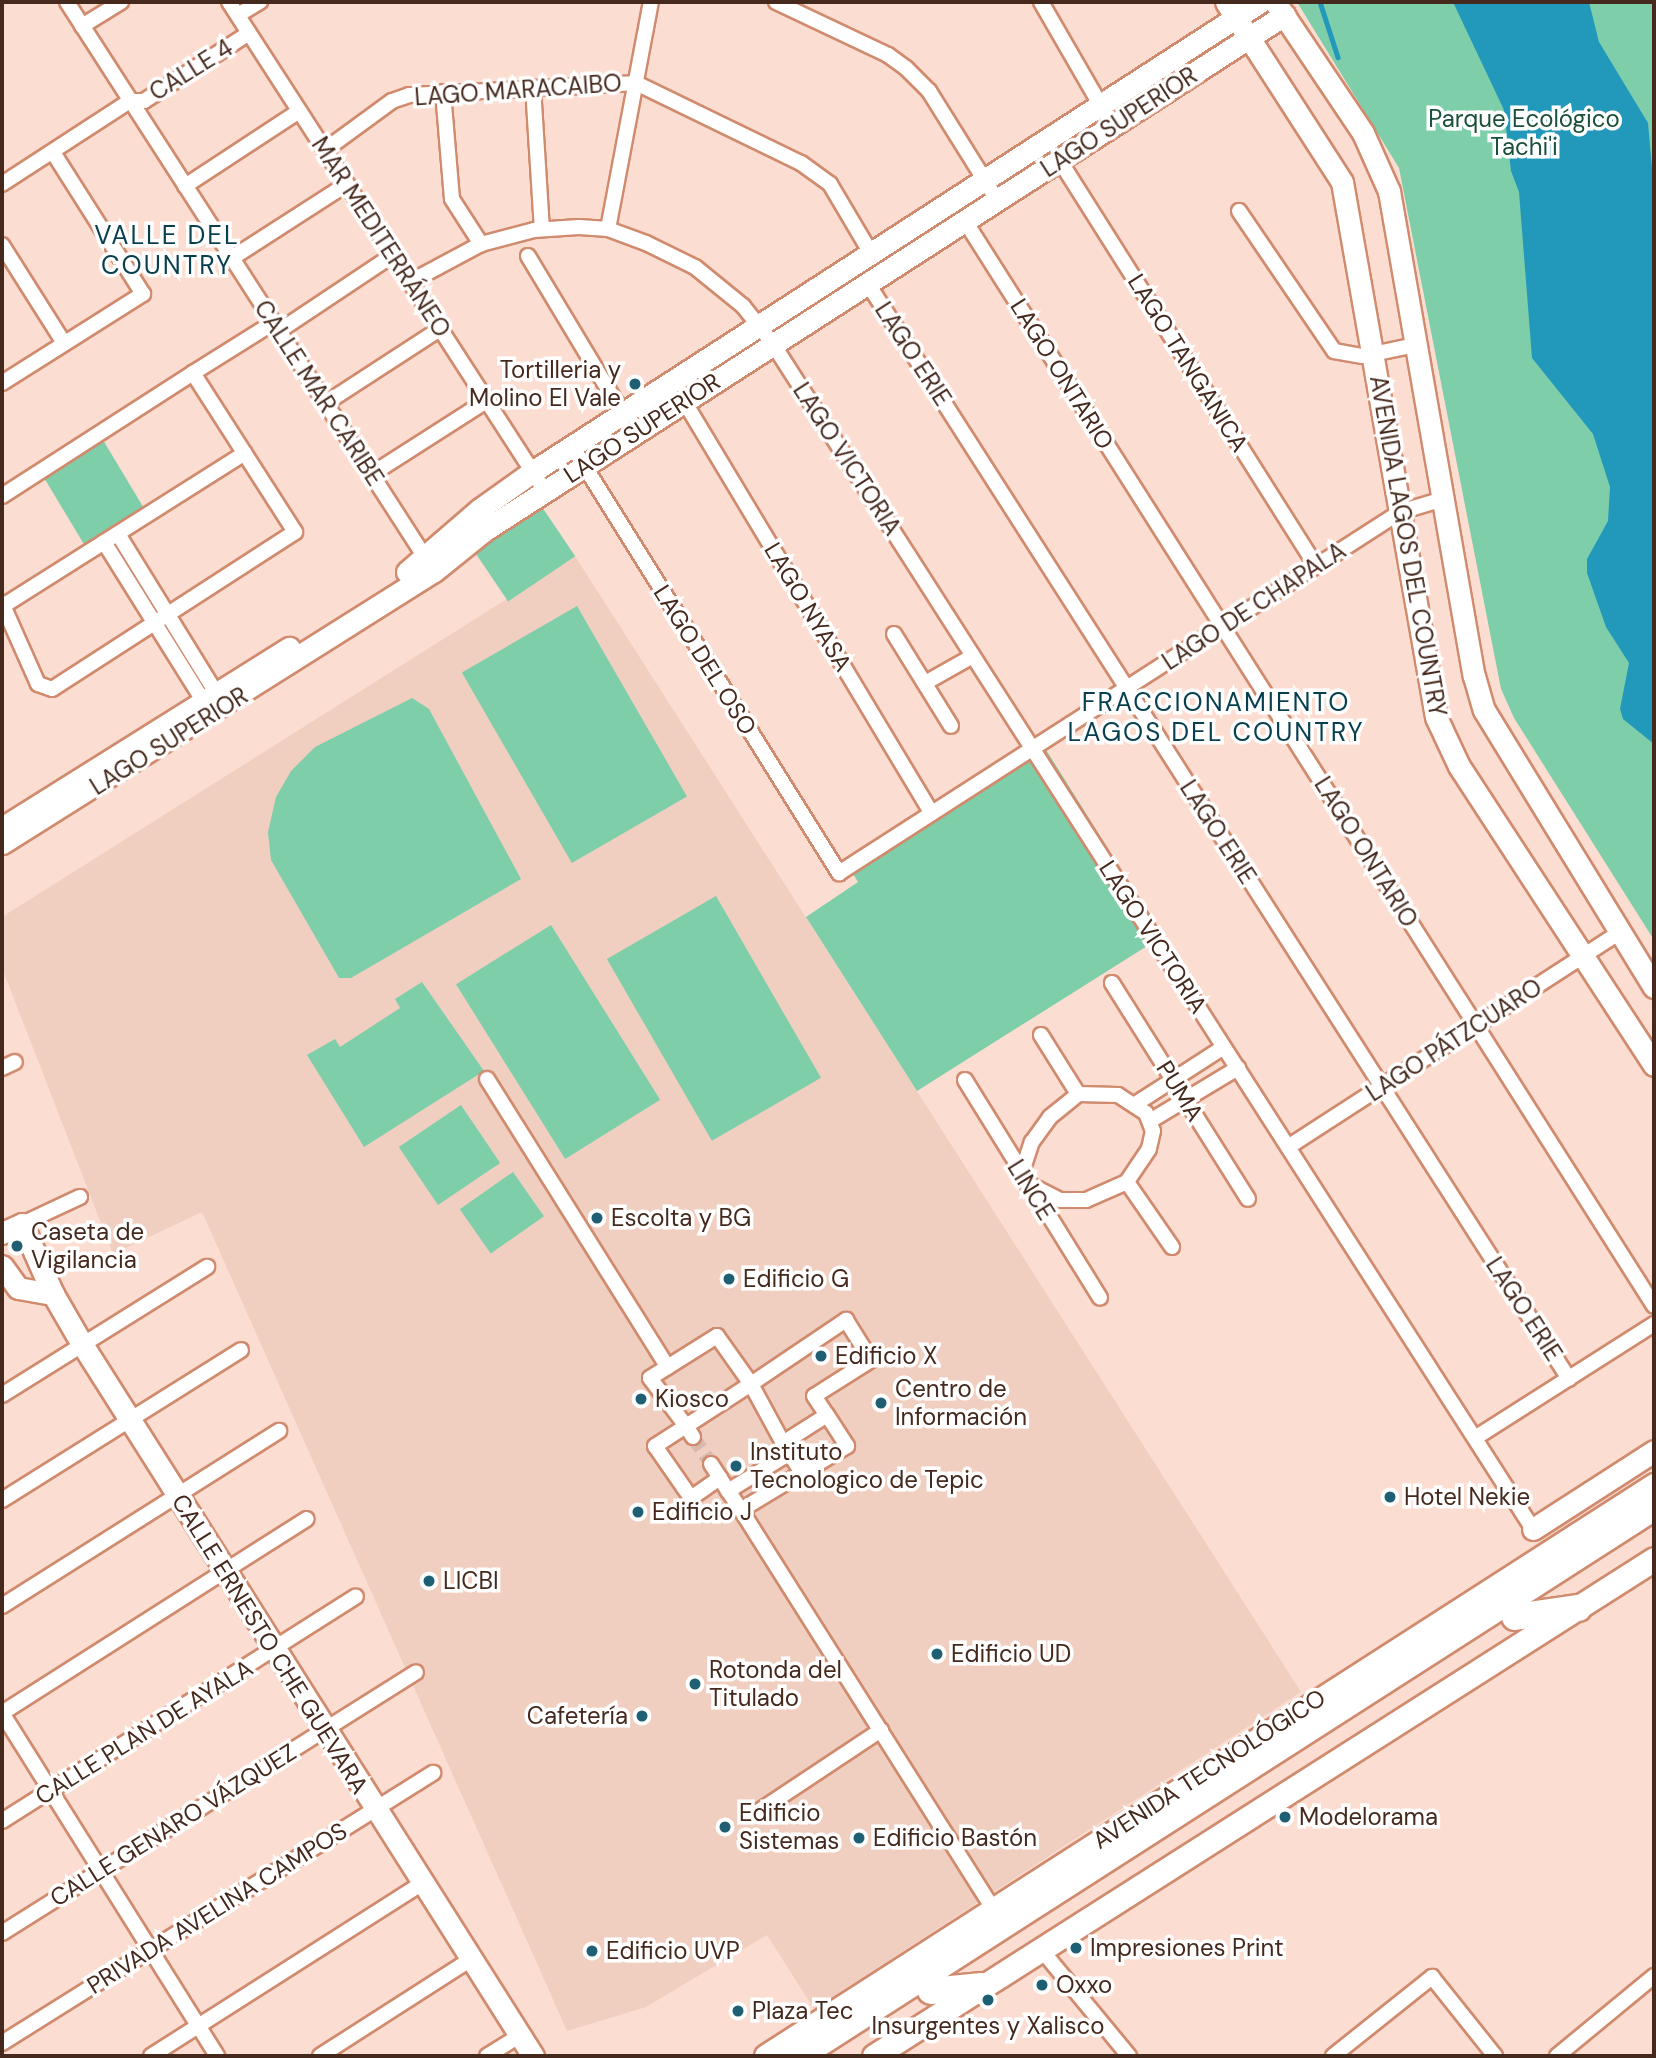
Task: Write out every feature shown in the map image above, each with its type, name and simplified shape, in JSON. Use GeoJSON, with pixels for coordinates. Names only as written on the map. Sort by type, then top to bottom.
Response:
{"type":"FeatureCollection","features":[{"type":"Feature","properties":{"kind":"highway","name":"AVENIDA TECNOLÓGICO"},"geometry":{"type":"LineString","coordinates":[[799,2056],[1616,1533],[1648,1496]]}},
{"type":"Feature","properties":{"kind":"highway","name":"AVENIDA TECNOLÓGICO"},"geometry":{"type":"LineString","coordinates":[[831,2056],[1654,1529]]}},
{"type":"Feature","properties":{"kind":"highway"},"geometry":{"type":"LineString","coordinates":[[1515,1618],[1578,1608]]}},
{"type":"Feature","properties":{"kind":"highway"},"geometry":{"type":"LineString","coordinates":[[1086,1873],[1116,1829]]}},
{"type":"Feature","properties":{"kind":"highway"},"geometry":{"type":"LineString","coordinates":[[931,1991],[982,1986]]}},
{"type":"Feature","properties":{"kind":"main road","name":"AVENIDA TECNOLÓGICO"},"geometry":{"type":"LineString","coordinates":[[766,2056],[1116,1829],[1648,1496]]}},
{"type":"Feature","properties":{"kind":"main road"},"geometry":{"type":"LineString","coordinates":[[874,2056],[1654,1559]]}},
{"type":"Feature","properties":{"kind":"street","name":"CALLE MAR CARIBE"},"geometry":{"type":"LineString","coordinates":[[66,2],[430,566]]}},
{"type":"Feature","properties":{"kind":"street"},"geometry":{"type":"LineString","coordinates":[[82,26],[121,2]]}},
{"type":"Feature","properties":{"kind":"street","name":"MAR MEDITERRÁNEO"},"geometry":{"type":"LineString","coordinates":[[229,2],[545,491]]}},
{"type":"Feature","properties":{"kind":"street"},"geometry":{"type":"LineString","coordinates":[[238,15],[260,2]]}},
{"type":"Feature","properties":{"kind":"street"},"geometry":{"type":"LineString","coordinates":[[410,282],[481,244],[542,229],[608,229],[651,2]]}},
{"type":"Feature","properties":{"kind":"street"},"geometry":{"type":"LineString","coordinates":[[776,2],[794,6],[888,55],[906,68],[929,91],[997,200]]}},
{"type":"Feature","properties":{"kind":"street"},"geometry":{"type":"LineString","coordinates":[[1041,2],[1103,107],[1112,128]]}},
{"type":"Feature","properties":{"kind":"street","name":"LAGO SUPERIOR"},"geometry":{"type":"LineString","coordinates":[[430,566],[480,509],[533,472],[1103,107],[1231,9],[1260,2]]}},
{"type":"Feature","properties":{"kind":"street","name":"LAGO SUPERIOR"},"geometry":{"type":"LineString","coordinates":[[3,837],[1112,128],[1247,38],[1279,8]]}},
{"type":"Feature","properties":{"kind":"street","name":"AVENIDA LAGOS DEL COUNTRY"},"geometry":{"type":"LineString","coordinates":[[1279,8],[1378,160],[1389,191],[1474,676],[1484,710],[1654,987]]}},
{"type":"Feature","properties":{"kind":"street","name":"AVENIDA LAGOS DEL COUNTRY"},"geometry":{"type":"LineString","coordinates":[[1231,9],[1247,38],[1342,182],[1373,353],[1394,516],[1436,717],[1459,766],[1654,1065]]}},
{"type":"Feature","properties":{"kind":"street","name":"CALLE 4"},"geometry":{"type":"LineString","coordinates":[[2,184],[130,101],[144,100],[249,33]]}},
{"type":"Feature","properties":{"kind":"street","name":"LAGO MARACAIBO"},"geometry":{"type":"LineString","coordinates":[[325,150],[392,101],[443,92],[636,83],[801,163],[830,184],[872,255]]}},
{"type":"Feature","properties":{"kind":"street"},"geometry":{"type":"LineString","coordinates":[[533,87],[542,229]]}},
{"type":"Feature","properties":{"kind":"street"},"geometry":{"type":"LineString","coordinates":[[443,92],[452,199],[481,244]]}},
{"type":"Feature","properties":{"kind":"street"},"geometry":{"type":"LineString","coordinates":[[185,186],[299,111]]}},
{"type":"Feature","properties":{"kind":"street"},"geometry":{"type":"LineString","coordinates":[[2,383],[143,294],[53,152]]}},
{"type":"Feature","properties":{"kind":"street","name":"LAGO TANGANICA"},"geometry":{"type":"LineString","coordinates":[[1060,161],[1316,566]]}},
{"type":"Feature","properties":{"kind":"street"},"geometry":{"type":"LineString","coordinates":[[232,258],[347,184]]}},
{"type":"Feature","properties":{"kind":"street"},"geometry":{"type":"LineString","coordinates":[[1238,211],[1334,351],[1346,356],[1415,345]]}},
{"type":"Feature","properties":{"kind":"street","name":"LAGO ONTARIO"},"geometry":{"type":"LineString","coordinates":[[965,221],[1654,1306]]}},
{"type":"Feature","properties":{"kind":"street","name":"LAGO VICTORIA"},"geometry":{"type":"LineString","coordinates":[[608,229],[695,267],[721,285],[760,326],[773,344],[1533,1529]]}},
{"type":"Feature","properties":{"kind":"street"},"geometry":{"type":"LineString","coordinates":[[2,245],[64,343]]}},
{"type":"Feature","properties":{"kind":"street"},"geometry":{"type":"LineString","coordinates":[[2,496],[268,326],[279,331],[393,256]]}},
{"type":"Feature","properties":{"kind":"street"},"geometry":{"type":"LineString","coordinates":[[528,256],[623,414]]}},
{"type":"Feature","properties":{"kind":"street","name":"LAGO ERIE"},"geometry":{"type":"LineString","coordinates":[[868,285],[1569,1379]]}},
{"type":"Feature","properties":{"kind":"street"},"geometry":{"type":"LineString","coordinates":[[326,403],[440,329]]}},
{"type":"Feature","properties":{"kind":"street"},"geometry":{"type":"LineString","coordinates":[[193,373],[245,453],[295,532],[52,689],[43,689],[2,604],[245,453]]}},
{"type":"Feature","properties":{"kind":"street"},"geometry":{"type":"LineString","coordinates":[[372,474],[486,401]]}},
{"type":"Feature","properties":{"kind":"street","name":"LAGO NYASA"},"geometry":{"type":"LineString","coordinates":[[684,401],[932,813]]}},
{"type":"Feature","properties":{"kind":"street","name":"LAGO DEL OSO"},"geometry":{"type":"LineString","coordinates":[[572,446],[839,873]]}},
{"type":"Feature","properties":{"kind":"street","name":"LAGO DE CHAPALA"},"geometry":{"type":"LineString","coordinates":[[839,873],[1394,516],[1443,499]]}},
{"type":"Feature","properties":{"kind":"street"},"geometry":{"type":"LineString","coordinates":[[118,534],[167,615],[214,704]]}},
{"type":"Feature","properties":{"kind":"street"},"geometry":{"type":"LineString","coordinates":[[104,542],[153,623],[214,704]]}},
{"type":"Feature","properties":{"kind":"street"},"geometry":{"type":"LineString","coordinates":[[894,634],[951,726]]}},
{"type":"Feature","properties":{"kind":"street"},"geometry":{"type":"LineString","coordinates":[[925,683],[973,656]]}},
{"type":"Feature","properties":{"kind":"street","name":"LAGO PÁTZCUARO"},"geometry":{"type":"LineString","coordinates":[[1288,1147],[1619,933]]}},
{"type":"Feature","properties":{"kind":"street","name":"PUMA"},"geometry":{"type":"LineString","coordinates":[[1112,984],[1248,1199]]}},
{"type":"Feature","properties":{"kind":"street"},"geometry":{"type":"LineString","coordinates":[[1041,1035],[1078,1094]]}},
{"type":"Feature","properties":{"kind":"street"},"geometry":{"type":"LineString","coordinates":[[1137,1103],[1224,1047]]}},
{"type":"Feature","properties":{"kind":"street"},"geometry":{"type":"LineString","coordinates":[[1150,1121],[1238,1068]]}},
{"type":"Feature","properties":{"kind":"street"},"geometry":{"type":"LineString","coordinates":[[487,1079],[668,1367]]}},
{"type":"Feature","properties":{"kind":"street","name":"LINCE"},"geometry":{"type":"LineString","coordinates":[[965,1080],[1100,1298]]}},
{"type":"Feature","properties":{"kind":"street"},"geometry":{"type":"LineString","coordinates":[[1078,1094],[1118,1095],[1137,1103],[1150,1121],[1149,1149],[1128,1182],[1086,1200],[1052,1198],[1023,1173],[1050,1117],[1078,1094]]}},
{"type":"Feature","properties":{"kind":"street"},"geometry":{"type":"LineString","coordinates":[[1128,1182],[1172,1247]]}},
{"type":"Feature","properties":{"kind":"street"},"geometry":{"type":"LineString","coordinates":[[2,1233],[80,1197]]}},
{"type":"Feature","properties":{"kind":"street","name":"CALLE ERNESTO CHE GUEVARA"},"geometry":{"type":"LineString","coordinates":[[22,1224],[53,1294],[82,1344],[272,1650],[533,2056]]}},
{"type":"Feature","properties":{"kind":"street"},"geometry":{"type":"LineString","coordinates":[[2,1266],[18,1287],[53,1294]]}},
{"type":"Feature","properties":{"kind":"street"},"geometry":{"type":"LineString","coordinates":[[2,1395],[208,1268]]}},
{"type":"Feature","properties":{"kind":"street"},"geometry":{"type":"LineString","coordinates":[[720,1478],[691,1498],[655,1446],[690,1432],[751,1384],[846,1320],[872,1360],[814,1396],[847,1446],[741,1510]]}},
{"type":"Feature","properties":{"kind":"street"},"geometry":{"type":"LineString","coordinates":[[1475,1438],[1654,1324]]}},
{"type":"Feature","properties":{"kind":"street"},"geometry":{"type":"LineString","coordinates":[[690,1432],[650,1378],[717,1336],[751,1384],[802,1473]]}},
{"type":"Feature","properties":{"kind":"street"},"geometry":{"type":"LineString","coordinates":[[2,1500],[240,1350]]}},
{"type":"Feature","properties":{"kind":"street"},"geometry":{"type":"LineString","coordinates":[[728,1491],[827,1415]]}},
{"type":"Feature","properties":{"kind":"street"},"geometry":{"type":"LineString","coordinates":[[2,1605],[279,1431]]}},
{"type":"Feature","properties":{"kind":"street"},"geometry":{"type":"LineString","coordinates":[[1533,1529],[1654,1451]]}},
{"type":"Feature","properties":{"kind":"street"},"geometry":{"type":"LineString","coordinates":[[711,1464],[993,1908]]}},
{"type":"Feature","properties":{"kind":"street"},"geometry":{"type":"LineString","coordinates":[[217,2056],[2,1713],[306,1519]]}},
{"type":"Feature","properties":{"kind":"street","name":"CALLE PLAN DE AYALA"},"geometry":{"type":"LineString","coordinates":[[2,1821],[356,1596]]}},
{"type":"Feature","properties":{"kind":"street","name":"CALLE GENARO VÁZQUEZ"},"geometry":{"type":"LineString","coordinates":[[2,1933],[416,1672]]}},
{"type":"Feature","properties":{"kind":"street"},"geometry":{"type":"LineString","coordinates":[[756,1813],[881,1730]]}},
{"type":"Feature","properties":{"kind":"street","name":"PRIVADA AVELINA CAMPOS"},"geometry":{"type":"LineString","coordinates":[[2,2043],[433,1773]]}},
{"type":"Feature","properties":{"kind":"street"},"geometry":{"type":"LineString","coordinates":[[151,2056],[423,1883]]}},
{"type":"Feature","properties":{"kind":"street"},"geometry":{"type":"LineString","coordinates":[[1040,1948],[1129,2056]]}},
{"type":"Feature","properties":{"kind":"street"},"geometry":{"type":"LineString","coordinates":[[320,2056],[471,1959]]}},
{"type":"Feature","properties":{"kind":"street"},"geometry":{"type":"LineString","coordinates":[[1557,2056],[1654,1976]]}},
{"type":"Feature","properties":{"kind":"street"},"geometry":{"type":"LineString","coordinates":[[1333,2056],[1432,1977],[1495,2056]]}},
{"type":"Feature","properties":{"kind":"street"},"geometry":{"type":"LineString","coordinates":[[487,2056],[519,2036]]}},
{"type":"Feature","properties":{"kind":"shaded area","name":"Instituto Tecnologico de Tepic"},"geometry":{"type":"Polygon","coordinates":[[[575,556],[1301,1692],[814,2009],[767,1935],[646,2007],[567,2031],[202,1212],[113,1254],[2,968],[2,917],[575,556]]]}},
{"type":"Feature","properties":{"kind":"green space","name":"Parque Ecológico Tachi'i"},"geometry":{"type":"Polygon","coordinates":[[[1297,2],[1654,2],[1654,940],[1514,718],[1501,689],[1399,168],[1297,2]]]}},
{"type":"Feature","properties":{"kind":"green space"},"geometry":{"type":"Polygon","coordinates":[[[100,435],[147,513],[87,549],[40,471],[100,435]]]}},
{"type":"Feature","properties":{"kind":"green space"},"geometry":{"type":"Polygon","coordinates":[[[540,504],[575,556],[508,602],[473,549],[540,504]]]}},
{"type":"Feature","properties":{"kind":"green space"},"geometry":{"type":"Polygon","coordinates":[[[577,606],[687,797],[572,863],[462,672],[577,606]]]}},
{"type":"Feature","properties":{"kind":"green space"},"geometry":{"type":"Polygon","coordinates":[[[412,698],[429,709],[521,879],[351,978],[339,978],[271,860],[268,832],[276,797],[291,771],[315,747],[412,698]]]}},
{"type":"Feature","properties":{"kind":"green space"},"geometry":{"type":"Polygon","coordinates":[[[1043,745],[1163,936],[917,1091],[806,917],[858,882],[850,869],[1043,745]]]}},
{"type":"Feature","properties":{"kind":"green space"},"geometry":{"type":"Polygon","coordinates":[[[716,896],[821,1078],[712,1141],[607,959],[716,896]]]}},
{"type":"Feature","properties":{"kind":"green space"},"geometry":{"type":"Polygon","coordinates":[[[551,925],[660,1100],[565,1159],[456,984],[551,925]]]}},
{"type":"Feature","properties":{"kind":"green space"},"geometry":{"type":"Polygon","coordinates":[[[422,982],[484,1071],[364,1147],[307,1055],[335,1039],[340,1047],[400,1008],[395,999],[422,982]]]}},
{"type":"Feature","properties":{"kind":"green space"},"geometry":{"type":"Polygon","coordinates":[[[461,1105],[500,1163],[438,1205],[399,1147],[461,1105]]]}},
{"type":"Feature","properties":{"kind":"green space"},"geometry":{"type":"Polygon","coordinates":[[[513,1172],[544,1216],[491,1254],[460,1209],[513,1172]]]}},
{"type":"Feature","properties":{"kind":"water"},"geometry":{"type":"Polygon","coordinates":[[[1453,2],[1589,2],[1599,42],[1648,123],[1654,191],[1654,744],[1623,719],[1620,709],[1629,663],[1606,627],[1587,573],[1587,559],[1608,521],[1610,487],[1593,434],[1532,358],[1519,192],[1511,171],[1504,110],[1453,2]]]}},
{"type":"Feature","properties":{"kind":"waterway"},"geometry":{"type":"LineString","coordinates":[[1320,2],[1338,57]]}},
{"type":"Feature","properties":{"kind":"tunnel"},"geometry":{"type":"LineString","coordinates":[[693,1437],[711,1464]]}},
{"type":"Feature","properties":{"kind":"place","name":"Tortilleria y Molino El Vale"},"geometry":{"type":"Point","coordinates":[635,384]}},
{"type":"Feature","properties":{"kind":"place","name":"Escolta y BG"},"geometry":{"type":"Point","coordinates":[597,1218]}},
{"type":"Feature","properties":{"kind":"place","name":"Caseta de Vigilancia"},"geometry":{"type":"Point","coordinates":[17,1246]}},
{"type":"Feature","properties":{"kind":"place","name":"Edificio G"},"geometry":{"type":"Point","coordinates":[729,1279]}},
{"type":"Feature","properties":{"kind":"place","name":"Edificio X"},"geometry":{"type":"Point","coordinates":[821,1356]}},
{"type":"Feature","properties":{"kind":"place","name":"Kiosco"},"geometry":{"type":"Point","coordinates":[641,1399]}},
{"type":"Feature","properties":{"kind":"place","name":"Centro de Información"},"geometry":{"type":"Point","coordinates":[881,1403]}},
{"type":"Feature","properties":{"kind":"place","name":"Instituto Tecnologico de Tepic"},"geometry":{"type":"Point","coordinates":[736,1466]}},
{"type":"Feature","properties":{"kind":"place","name":"Hotel Nekie"},"geometry":{"type":"Point","coordinates":[1390,1497]}},
{"type":"Feature","properties":{"kind":"place","name":"Edificio J"},"geometry":{"type":"Point","coordinates":[638,1512]}},
{"type":"Feature","properties":{"kind":"place","name":"LICBI"},"geometry":{"type":"Point","coordinates":[429,1581]}},
{"type":"Feature","properties":{"kind":"place","name":"Edificio UD"},"geometry":{"type":"Point","coordinates":[937,1654]}},
{"type":"Feature","properties":{"kind":"place","name":"Rotonda del Titulado"},"geometry":{"type":"Point","coordinates":[695,1684]}},
{"type":"Feature","properties":{"kind":"place","name":"Cafetería"},"geometry":{"type":"Point","coordinates":[642,1716]}},
{"type":"Feature","properties":{"kind":"place","name":"Modelorama"},"geometry":{"type":"Point","coordinates":[1285,1817]}},
{"type":"Feature","properties":{"kind":"place","name":"Edificio Sistemas"},"geometry":{"type":"Point","coordinates":[725,1827]}},
{"type":"Feature","properties":{"kind":"place","name":"Edificio Bastón"},"geometry":{"type":"Point","coordinates":[859,1838]}},
{"type":"Feature","properties":{"kind":"place","name":"Impresiones Print"},"geometry":{"type":"Point","coordinates":[1076,1948]}},
{"type":"Feature","properties":{"kind":"place","name":"Edificio UVP"},"geometry":{"type":"Point","coordinates":[592,1951]}},
{"type":"Feature","properties":{"kind":"place","name":"Oxxo"},"geometry":{"type":"Point","coordinates":[1042,1985]}},
{"type":"Feature","properties":{"kind":"place","name":"Insurgentes y Xalisco"},"geometry":{"type":"Point","coordinates":[988,2000]}},
{"type":"Feature","properties":{"kind":"place","name":"Plaza Tec"},"geometry":{"type":"Point","coordinates":[738,2011]}},
{"type":"Feature","properties":{"kind":"district","name":"VALLE DEL COUNTRY"},"geometry":{"type":"Point","coordinates":[167,251]}},
{"type":"Feature","properties":{"kind":"district","name":"FRACCIONAMIENTO LAGOS DEL COUNTRY"},"geometry":{"type":"Point","coordinates":[1216,718]}}]}
